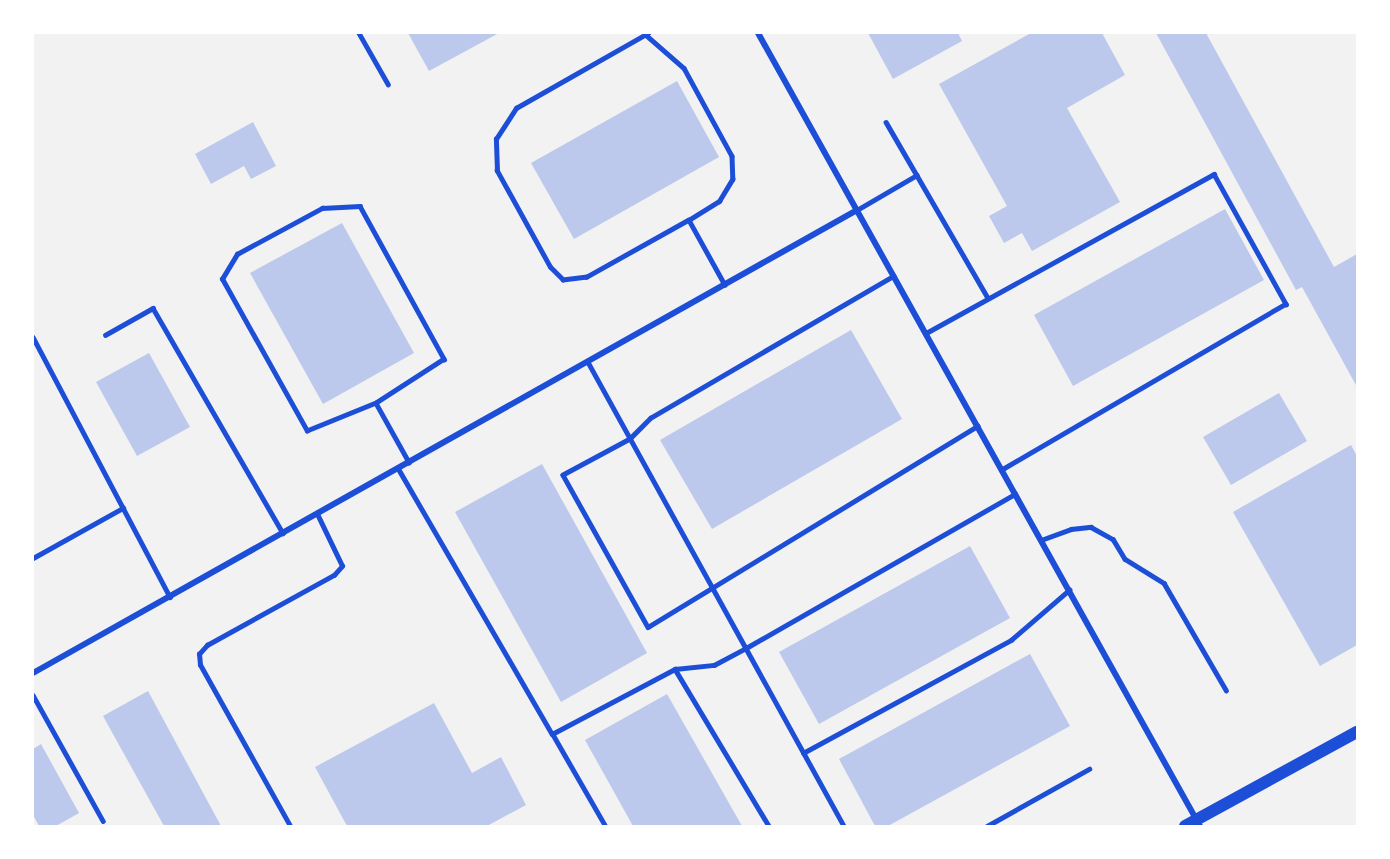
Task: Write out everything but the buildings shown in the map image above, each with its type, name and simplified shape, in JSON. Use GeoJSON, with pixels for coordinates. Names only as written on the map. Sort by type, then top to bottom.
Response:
{"type":"FeatureCollection","features":[{"type":"Feature","properties":{"kind":"main road"},"geometry":{"type":"LineString","coordinates":[[1185,826],[1198,823],[1357,732]]}},
{"type":"Feature","properties":{"kind":"street"},"geometry":{"type":"LineString","coordinates":[[758,33],[1198,823]]}},
{"type":"Feature","properties":{"kind":"street"},"geometry":{"type":"LineString","coordinates":[[33,673],[858,210]]}},
{"type":"Feature","properties":{"kind":"lane"},"geometry":{"type":"LineString","coordinates":[[360,33],[388,84]]}},
{"type":"Feature","properties":{"kind":"lane"},"geometry":{"type":"LineString","coordinates":[[647,34],[684,68],[732,156],[733,179],[728,192],[689,220],[587,277],[563,280],[550,267],[497,171],[496,139],[516,108],[647,34]]}},
{"type":"Feature","properties":{"kind":"lane"},"geometry":{"type":"LineString","coordinates":[[886,122],[988,298]]}},
{"type":"Feature","properties":{"kind":"lane"},"geometry":{"type":"LineString","coordinates":[[926,333],[1214,174],[1286,304],[1002,470]]}},
{"type":"Feature","properties":{"kind":"lane"},"geometry":{"type":"LineString","coordinates":[[858,210],[917,175]]}},
{"type":"Feature","properties":{"kind":"lane"},"geometry":{"type":"LineString","coordinates":[[360,206],[444,359],[376,403],[307,431],[222,279],[237,254],[322,208],[360,206]]}},
{"type":"Feature","properties":{"kind":"lane"},"geometry":{"type":"LineString","coordinates":[[689,220],[725,285]]}},
{"type":"Feature","properties":{"kind":"lane"},"geometry":{"type":"LineString","coordinates":[[894,276],[651,418],[630,439],[563,475],[648,627],[977,426]]}},
{"type":"Feature","properties":{"kind":"lane"},"geometry":{"type":"LineString","coordinates":[[105,335],[153,308],[283,533]]}},
{"type":"Feature","properties":{"kind":"lane"},"geometry":{"type":"LineString","coordinates":[[33,337],[170,597]]}},
{"type":"Feature","properties":{"kind":"lane"},"geometry":{"type":"LineString","coordinates":[[588,362],[844,826]]}},
{"type":"Feature","properties":{"kind":"lane"},"geometry":{"type":"LineString","coordinates":[[376,403],[409,462]]}},
{"type":"Feature","properties":{"kind":"lane"},"geometry":{"type":"LineString","coordinates":[[398,468],[604,826]]}},
{"type":"Feature","properties":{"kind":"lane"},"geometry":{"type":"LineString","coordinates":[[552,734],[675,669],[714,665],[1015,494]]}},
{"type":"Feature","properties":{"kind":"lane"},"geometry":{"type":"LineString","coordinates":[[33,558],[123,508]]}},
{"type":"Feature","properties":{"kind":"lane"},"geometry":{"type":"LineString","coordinates":[[290,826],[200,665],[199,654],[207,645],[334,575],[342,566],[317,514]]}},
{"type":"Feature","properties":{"kind":"lane"},"geometry":{"type":"LineString","coordinates":[[1041,540],[1071,529],[1091,527],[1113,539],[1125,558],[1164,583],[1226,690]]}},
{"type":"Feature","properties":{"kind":"lane"},"geometry":{"type":"LineString","coordinates":[[803,753],[1011,640],[1069,590]]}},
{"type":"Feature","properties":{"kind":"lane"},"geometry":{"type":"LineString","coordinates":[[675,669],[770,826]]}},
{"type":"Feature","properties":{"kind":"lane"},"geometry":{"type":"LineString","coordinates":[[33,695],[103,821]]}},
{"type":"Feature","properties":{"kind":"lane"},"geometry":{"type":"LineString","coordinates":[[987,826],[1089,769]]}}]}
